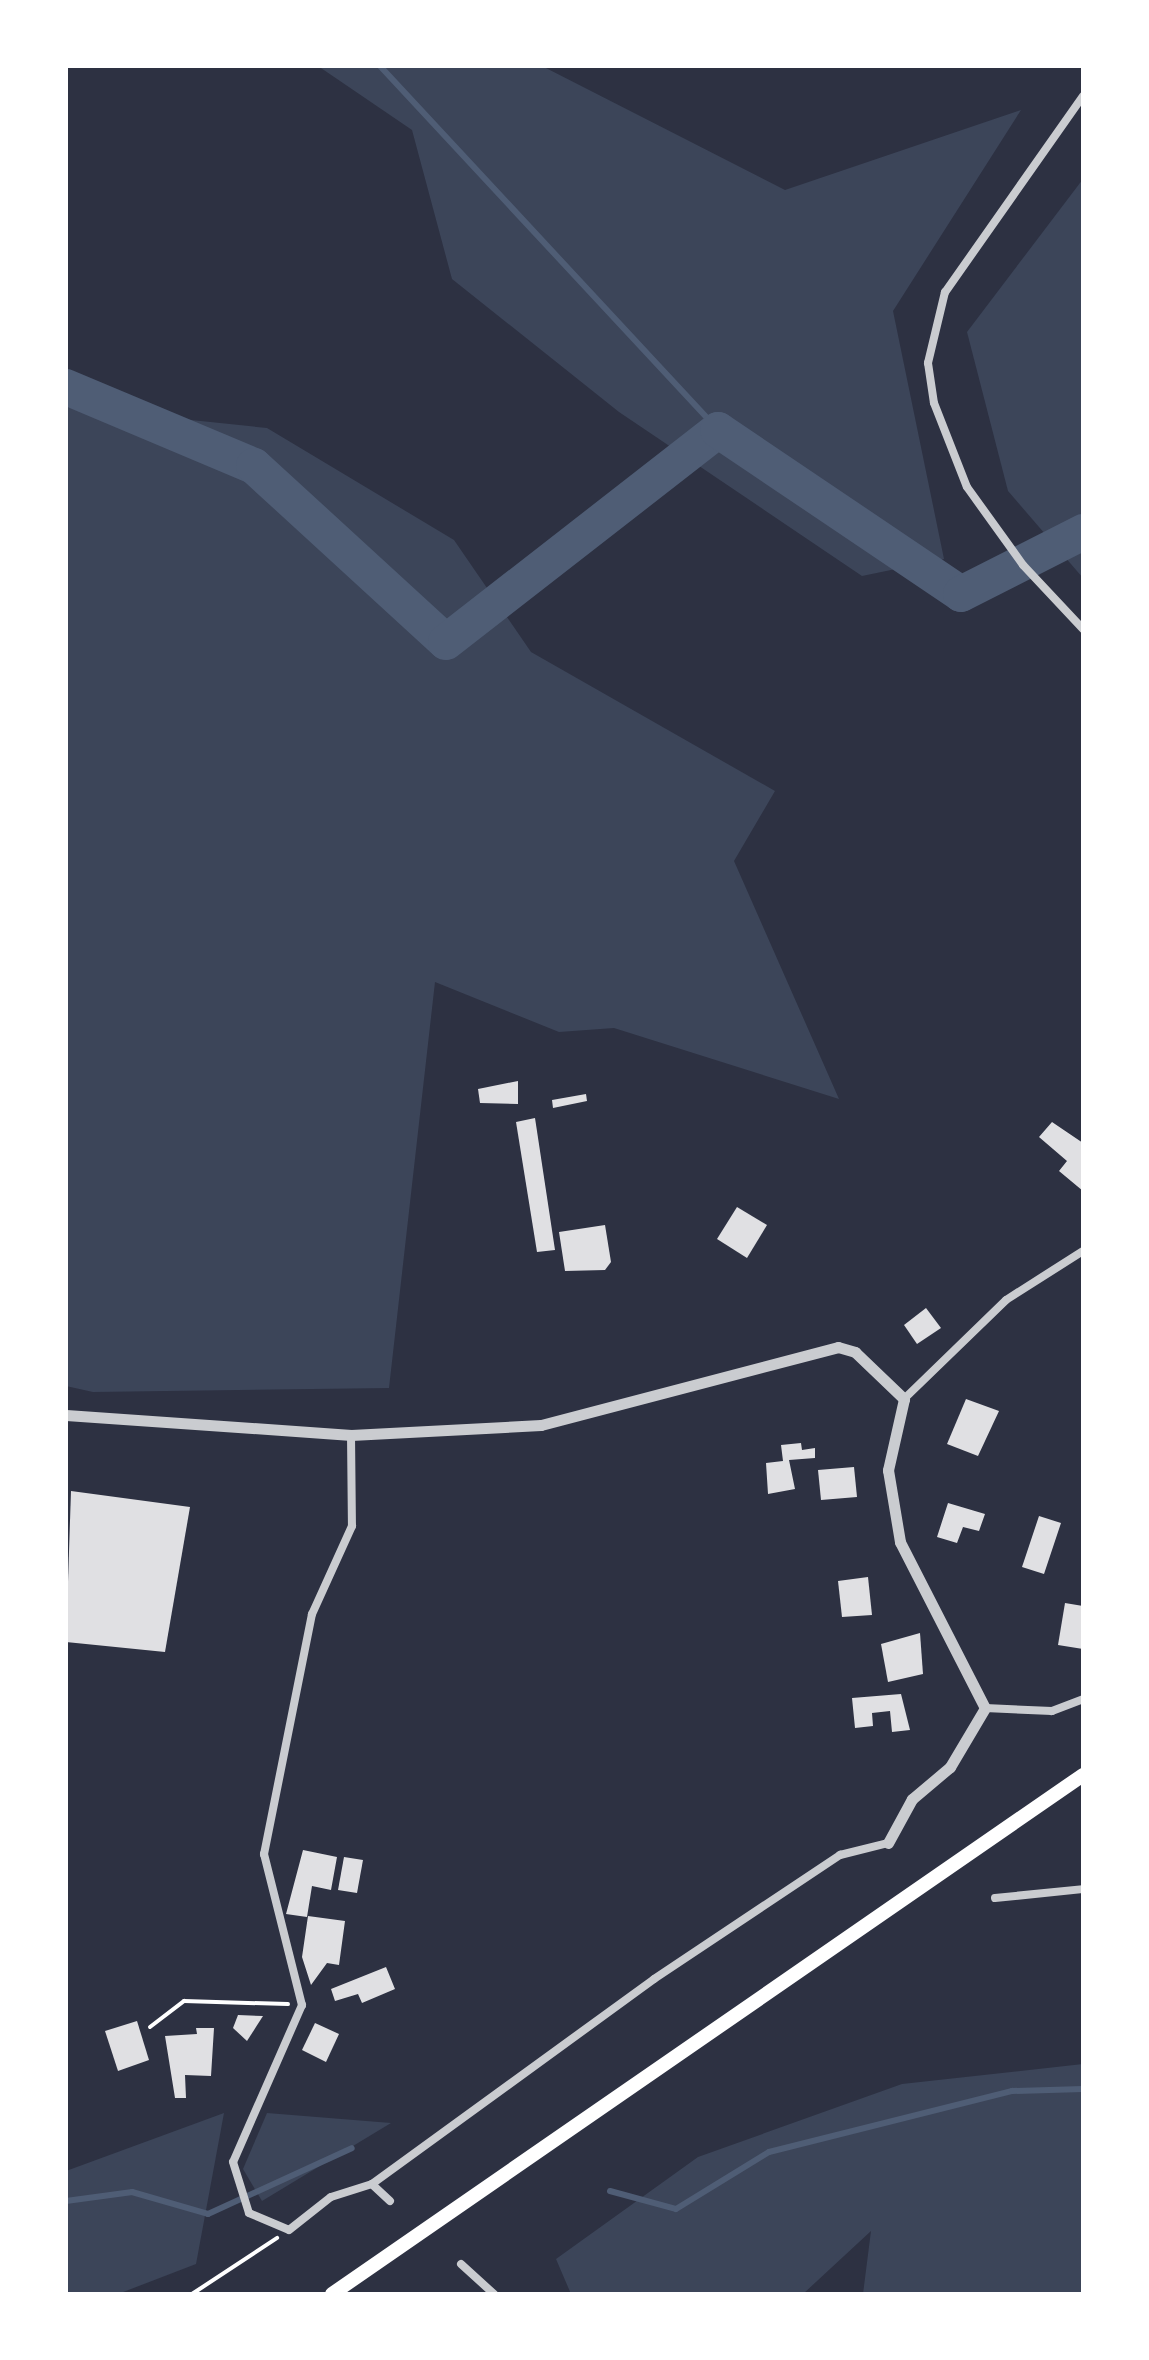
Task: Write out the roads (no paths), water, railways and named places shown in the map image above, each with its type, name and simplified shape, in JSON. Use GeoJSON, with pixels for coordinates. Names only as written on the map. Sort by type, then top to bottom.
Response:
{"type":"FeatureCollection","features":[{"type":"Feature","properties":{"kind":"highway"},"geometry":{"type":"LineString","coordinates":[[332,2294],[1083,1775]]}},
{"type":"Feature","properties":{"kind":"street"},"geometry":{"type":"LineString","coordinates":[[1083,96],[945,292],[928,363],[934,403],[967,487],[1023,565],[1083,629]]}},
{"type":"Feature","properties":{"kind":"street"},"geometry":{"type":"LineString","coordinates":[[985,1708],[900,1542],[888,1470],[904,1399],[1006,1300],[1083,1251]]}},
{"type":"Feature","properties":{"kind":"street"},"geometry":{"type":"LineString","coordinates":[[66,1415],[351,1435],[541,1425],[838,1347],[875,1367],[904,1399]]}},
{"type":"Feature","properties":{"kind":"street"},"geometry":{"type":"LineString","coordinates":[[351,1435],[352,1526],[312,1614],[264,1854],[302,2005],[233,2162],[249,2213],[289,2230],[331,2197],[372,2184],[840,1855],[888,1843],[912,1799],[950,1767],[985,1708]]}},
{"type":"Feature","properties":{"kind":"street"},"geometry":{"type":"LineString","coordinates":[[985,1708],[1052,1711],[1083,1699]]}},
{"type":"Feature","properties":{"kind":"street"},"geometry":{"type":"LineString","coordinates":[[995,1898],[1083,1889]]}},
{"type":"Feature","properties":{"kind":"street"},"geometry":{"type":"LineString","coordinates":[[372,2184],[390,2201]]}},
{"type":"Feature","properties":{"kind":"street"},"geometry":{"type":"LineString","coordinates":[[461,2264],[494,2294]]}},
{"type":"Feature","properties":{"kind":"waterway"},"geometry":{"type":"LineString","coordinates":[[380,66],[718,430]]}},
{"type":"Feature","properties":{"kind":"waterway"},"geometry":{"type":"LineString","coordinates":[[66,387],[254,466],[446,642],[718,430],[961,594],[1083,532]]}},
{"type":"Feature","properties":{"kind":"waterway"},"geometry":{"type":"LineString","coordinates":[[610,2191],[676,2209],[769,2152],[1012,2091],[1083,2089]]}},
{"type":"Feature","properties":{"kind":"waterway"},"geometry":{"type":"LineString","coordinates":[[66,2201],[132,2192],[208,2214],[352,2148]]}}]}
